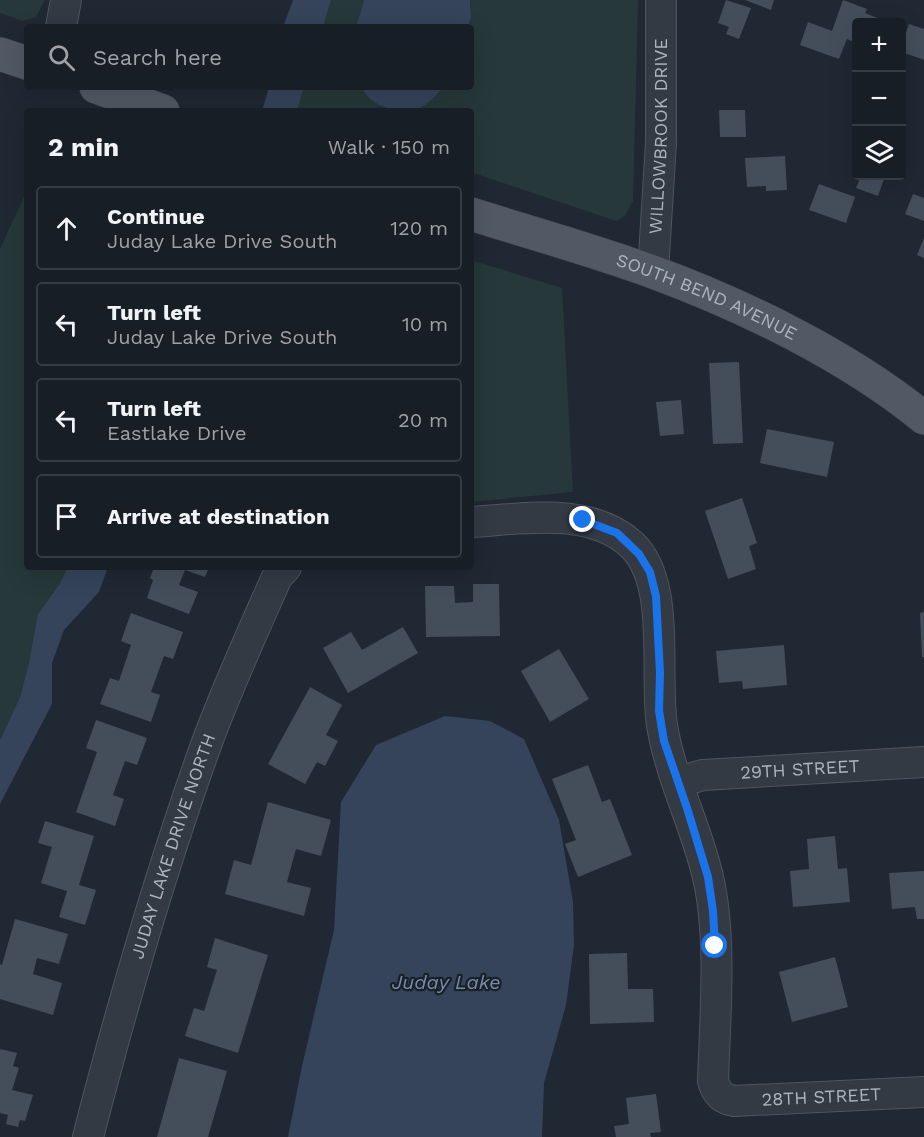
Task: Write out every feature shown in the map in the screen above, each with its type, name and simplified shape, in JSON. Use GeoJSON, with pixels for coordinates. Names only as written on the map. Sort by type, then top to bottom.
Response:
{"type":"FeatureCollection","features":[{"type":"Feature","properties":{"kind":"main road"},"geometry":{"type":"LineString","coordinates":[[0,54],[24,62]]}},
{"type":"Feature","properties":{"kind":"main road"},"geometry":{"type":"LineString","coordinates":[[104,90],[155,108]]}},
{"type":"Feature","properties":{"kind":"main road","name":"SOUTH BEND AVENUE"},"geometry":{"type":"LineString","coordinates":[[474,215],[652,272],[775,326],[857,370],[924,418]]}},
{"type":"Feature","properties":{"kind":"street"},"geometry":{"type":"LineString","coordinates":[[62,24],[66,0]]}},
{"type":"Feature","properties":{"kind":"street","name":"WILLOWBROOK DRIVE"},"geometry":{"type":"LineString","coordinates":[[652,272],[661,142],[661,0]]}},
{"type":"Feature","properties":{"kind":"street"},"geometry":{"type":"LineString","coordinates":[[474,522],[545,518],[583,520],[617,533],[633,546],[650,572],[656,596],[660,673],[659,711],[664,741],[678,782]]}},
{"type":"Feature","properties":{"kind":"street","name":"JUDAY LAKE DRIVE NORTH"},"geometry":{"type":"LineString","coordinates":[[88,1137],[174,836],[207,743],[239,663],[277,578],[284,570]]}},
{"type":"Feature","properties":{"kind":"street","name":"29TH STREET"},"geometry":{"type":"LineString","coordinates":[[678,782],[703,776],[924,762]]}},
{"type":"Feature","properties":{"kind":"street","name":"28TH STREET"},"geometry":{"type":"LineString","coordinates":[[678,782],[708,877],[713,911],[715,946],[713,1081],[720,1096],[727,1100],[754,1101],[924,1092]]}},
{"type":"Feature","properties":{"kind":"shaded area"},"geometry":{"type":"Polygon","coordinates":[[[0,0],[45,0],[36,17],[23,21],[0,13],[0,0]]]}},
{"type":"Feature","properties":{"kind":"shaded area"},"geometry":{"type":"Polygon","coordinates":[[[331,0],[364,0],[357,24],[324,24],[331,0]]]}},
{"type":"Feature","properties":{"kind":"shaded area"},"geometry":{"type":"Polygon","coordinates":[[[470,0],[638,0],[633,201],[625,216],[616,221],[474,173],[474,108],[420,108],[434,98],[441,90],[474,90],[474,24],[469,24],[470,0]]]}},
{"type":"Feature","properties":{"kind":"shaded area"},"geometry":{"type":"Polygon","coordinates":[[[303,90],[363,90],[370,99],[388,108],[298,108],[303,90]]]}},
{"type":"Feature","properties":{"kind":"shaded area"},"geometry":{"type":"Polygon","coordinates":[[[24,197],[24,570],[66,570],[29,663],[20,697],[0,740],[0,249],[24,197]]]}},
{"type":"Feature","properties":{"kind":"shaded area"},"geometry":{"type":"Polygon","coordinates":[[[474,261],[562,288],[573,492],[474,502],[474,261]]]}},
{"type":"Feature","properties":{"kind":"water"},"geometry":{"type":"Polygon","coordinates":[[[293,0],[331,0],[324,24],[284,24],[293,0]]]}},
{"type":"Feature","properties":{"kind":"water"},"geometry":{"type":"Polygon","coordinates":[[[364,0],[470,0],[469,24],[357,24],[364,0]]]}},
{"type":"Feature","properties":{"kind":"water"},"geometry":{"type":"Polygon","coordinates":[[[268,90],[303,90],[298,108],[263,108],[268,90]]]}},
{"type":"Feature","properties":{"kind":"water"},"geometry":{"type":"Polygon","coordinates":[[[363,90],[441,90],[434,98],[420,108],[388,108],[365,94],[363,90]]]}},
{"type":"Feature","properties":{"kind":"water"},"geometry":{"type":"Polygon","coordinates":[[[66,570],[107,570],[99,592],[64,630],[52,663],[52,704],[0,804],[0,740],[20,697],[38,614],[59,585],[66,570]]]}},
{"type":"Feature","properties":{"kind":"water","name":"Juday Lake"},"geometry":{"type":"Polygon","coordinates":[[[445,716],[490,721],[524,739],[559,820],[573,902],[574,945],[566,1005],[544,1083],[542,1137],[288,1137],[334,930],[341,802],[376,745],[445,716]]]}},
{"type":"Feature","properties":{"kind":"building"},"geometry":{"type":"Polygon","coordinates":[[[726,0],[751,8],[739,39],[726,34],[729,27],[718,23],[726,0]]]}},
{"type":"Feature","properties":{"kind":"building"},"geometry":{"type":"Polygon","coordinates":[[[745,0],[774,0],[771,10],[745,0]]]}},
{"type":"Feature","properties":{"kind":"building"},"geometry":{"type":"Polygon","coordinates":[[[843,0],[867,9],[865,13],[878,18],[852,18],[852,41],[847,39],[839,59],[800,45],[808,22],[832,31],[843,0]]]}},
{"type":"Feature","properties":{"kind":"building"},"geometry":{"type":"Polygon","coordinates":[[[909,24],[924,29],[924,60],[906,53],[906,33],[909,24]]]}},
{"type":"Feature","properties":{"kind":"building"},"geometry":{"type":"Polygon","coordinates":[[[719,110],[745,110],[746,137],[720,137],[719,110]]]}},
{"type":"Feature","properties":{"kind":"building"},"geometry":{"type":"Polygon","coordinates":[[[785,156],[787,190],[766,191],[766,186],[747,187],[745,158],[785,156]]]}},
{"type":"Feature","properties":{"kind":"building"},"geometry":{"type":"Polygon","coordinates":[[[859,180],[884,180],[878,196],[856,188],[859,180]]]}},
{"type":"Feature","properties":{"kind":"building"},"geometry":{"type":"Polygon","coordinates":[[[819,184],[855,197],[846,223],[809,210],[819,184]]]}},
{"type":"Feature","properties":{"kind":"building"},"geometry":{"type":"Polygon","coordinates":[[[913,194],[924,198],[924,221],[905,214],[913,194]]]}},
{"type":"Feature","properties":{"kind":"building"},"geometry":{"type":"Polygon","coordinates":[[[924,238],[924,258],[917,255],[924,238]]]}},
{"type":"Feature","properties":{"kind":"building"},"geometry":{"type":"Polygon","coordinates":[[[739,362],[743,443],[713,444],[709,363],[739,362]]]}},
{"type":"Feature","properties":{"kind":"building"},"geometry":{"type":"Polygon","coordinates":[[[681,400],[684,434],[660,436],[656,402],[681,400]]]}},
{"type":"Feature","properties":{"kind":"building"},"geometry":{"type":"Polygon","coordinates":[[[767,429],[834,442],[827,477],[760,463],[767,429]]]}},
{"type":"Feature","properties":{"kind":"building"},"geometry":{"type":"Polygon","coordinates":[[[742,498],[757,543],[749,546],[756,569],[728,579],[705,511],[742,498]]]}},
{"type":"Feature","properties":{"kind":"building"},"geometry":{"type":"Polygon","coordinates":[[[153,570],[185,570],[179,585],[198,592],[189,614],[147,598],[153,580],[150,578],[153,570]]]}},
{"type":"Feature","properties":{"kind":"building"},"geometry":{"type":"Polygon","coordinates":[[[185,570],[208,570],[205,577],[185,570]]]}},
{"type":"Feature","properties":{"kind":"building"},"geometry":{"type":"Polygon","coordinates":[[[473,584],[499,584],[500,636],[426,637],[425,586],[454,586],[455,603],[473,602],[473,584]]]}},
{"type":"Feature","properties":{"kind":"building"},"geometry":{"type":"Polygon","coordinates":[[[924,612],[924,657],[922,657],[920,613],[924,612]]]}},
{"type":"Feature","properties":{"kind":"building"},"geometry":{"type":"Polygon","coordinates":[[[131,613],[183,632],[173,659],[164,656],[151,692],[160,695],[151,722],[100,704],[110,678],[119,681],[131,645],[121,641],[131,613]]]}},
{"type":"Feature","properties":{"kind":"building"},"geometry":{"type":"Polygon","coordinates":[[[403,627],[418,653],[348,693],[323,648],[351,632],[362,650],[403,627]]]}},
{"type":"Feature","properties":{"kind":"building"},"geometry":{"type":"Polygon","coordinates":[[[784,645],[787,685],[743,689],[742,681],[719,683],[716,651],[784,645]]]}},
{"type":"Feature","properties":{"kind":"building"},"geometry":{"type":"Polygon","coordinates":[[[559,649],[589,699],[550,722],[521,671],[559,649]]]}},
{"type":"Feature","properties":{"kind":"building"},"geometry":{"type":"Polygon","coordinates":[[[310,687],[342,705],[326,735],[338,741],[325,766],[317,762],[305,784],[268,764],[310,687]]]}},
{"type":"Feature","properties":{"kind":"building"},"geometry":{"type":"Polygon","coordinates":[[[96,720],[147,738],[137,765],[125,761],[113,795],[124,799],[115,826],[76,812],[97,752],[86,748],[96,720]]]}},
{"type":"Feature","properties":{"kind":"building"},"geometry":{"type":"Polygon","coordinates":[[[588,765],[602,802],[610,799],[632,855],[578,877],[565,844],[576,840],[552,779],[588,765]]]}},
{"type":"Feature","properties":{"kind":"building"},"geometry":{"type":"Polygon","coordinates":[[[268,802],[331,820],[321,856],[296,849],[287,882],[311,888],[304,916],[225,894],[234,860],[251,865],[268,802]]]}},
{"type":"Feature","properties":{"kind":"building"},"geometry":{"type":"Polygon","coordinates":[[[45,821],[94,836],[79,885],[96,890],[85,925],[59,917],[67,891],[41,883],[52,847],[38,843],[45,821]]]}},
{"type":"Feature","properties":{"kind":"building"},"geometry":{"type":"Polygon","coordinates":[[[835,836],[838,869],[847,868],[850,902],[793,907],[790,871],[809,869],[807,839],[835,836]]]}},
{"type":"Feature","properties":{"kind":"building"},"geometry":{"type":"Polygon","coordinates":[[[924,871],[924,919],[917,919],[915,907],[892,909],[889,873],[924,871]]]}},
{"type":"Feature","properties":{"kind":"building"},"geometry":{"type":"Polygon","coordinates":[[[15,919],[68,934],[59,964],[37,958],[33,974],[62,983],[53,1015],[0,999],[0,964],[2,965],[15,919]]]}},
{"type":"Feature","properties":{"kind":"building"},"geometry":{"type":"Polygon","coordinates":[[[215,938],[268,955],[238,1053],[185,1036],[194,1008],[204,1011],[217,970],[207,967],[215,938]]]}},
{"type":"Feature","properties":{"kind":"building"},"geometry":{"type":"Polygon","coordinates":[[[627,953],[628,989],[653,989],[654,1022],[590,1024],[589,954],[627,953]]]}},
{"type":"Feature","properties":{"kind":"building"},"geometry":{"type":"Polygon","coordinates":[[[835,957],[848,1007],[792,1022],[779,972],[835,957]]]}},
{"type":"Feature","properties":{"kind":"building"},"geometry":{"type":"Polygon","coordinates":[[[0,1049],[17,1053],[13,1066],[19,1068],[12,1090],[33,1095],[25,1121],[20,1120],[18,1127],[6,1124],[8,1115],[0,1113],[0,1049]]]}},
{"type":"Feature","properties":{"kind":"building"},"geometry":{"type":"Polygon","coordinates":[[[179,1058],[227,1071],[208,1137],[157,1137],[179,1058]]]}},
{"type":"Feature","properties":{"kind":"building"},"geometry":{"type":"Polygon","coordinates":[[[656,1094],[661,1132],[650,1133],[651,1137],[616,1137],[614,1126],[629,1124],[626,1098],[656,1094]]]}},
{"type":"Feature","properties":{"kind":"route"},"geometry":{"type":"LineString","coordinates":[[583,520],[617,533],[633,546],[650,572],[656,596],[660,673],[659,711],[664,741],[708,877],[715,946]]}}]}
